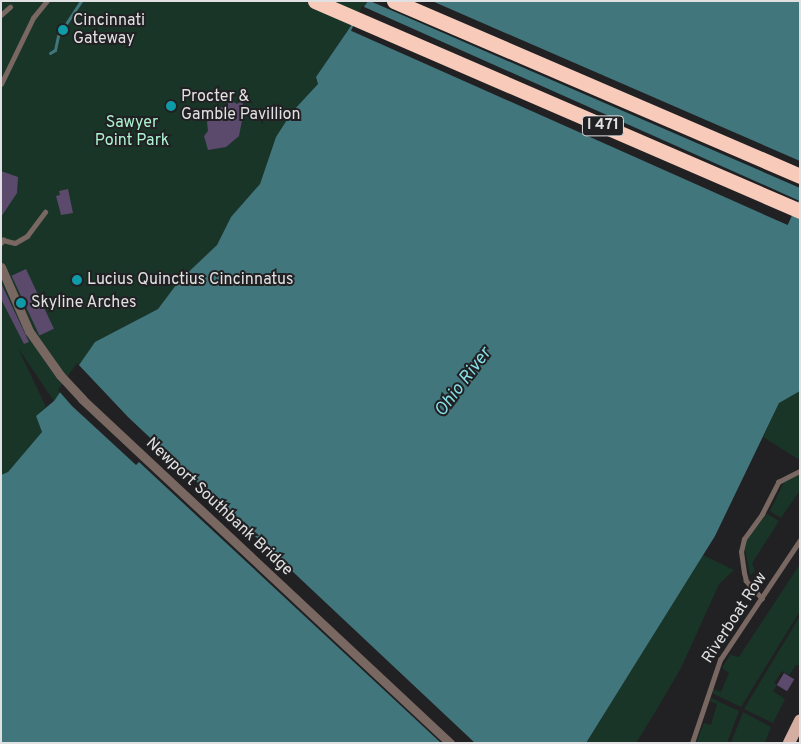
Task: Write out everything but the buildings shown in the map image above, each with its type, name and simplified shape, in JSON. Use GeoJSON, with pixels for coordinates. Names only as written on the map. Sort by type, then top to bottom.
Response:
{"type":"FeatureCollection","features":[{"type":"Feature","properties":{"kind":"highway","name":"I 471"},"geometry":{"type":"LineString","coordinates":[[315,1],[800,212]]}},
{"type":"Feature","properties":{"kind":"highway","name":"I 471"},"geometry":{"type":"LineString","coordinates":[[394,1],[800,176]]}},
{"type":"Feature","properties":{"kind":"main road"},"geometry":{"type":"LineString","coordinates":[[788,742],[800,720]]}},
{"type":"Feature","properties":{"kind":"street","name":"Newport Southbank Bridge"},"geometry":{"type":"LineString","coordinates":[[1,267],[29,332],[60,375],[82,399],[450,743]]}},
{"type":"Feature","properties":{"kind":"lane"},"geometry":{"type":"LineString","coordinates":[[37,1],[43,6]]}},
{"type":"Feature","properties":{"kind":"lane"},"geometry":{"type":"LineString","coordinates":[[1,84],[33,18],[47,1]]}},
{"type":"Feature","properties":{"kind":"lane"},"geometry":{"type":"LineString","coordinates":[[1,15],[10,7]]}},
{"type":"Feature","properties":{"kind":"lane"},"geometry":{"type":"LineString","coordinates":[[1,244],[4,240],[15,243],[27,236],[45,212]]}},
{"type":"Feature","properties":{"kind":"lane"},"geometry":{"type":"LineString","coordinates":[[762,599],[746,582],[741,552],[744,539],[762,514],[778,482],[800,471]]}},
{"type":"Feature","properties":{"kind":"lane","name":"Riverboat Row"},"geometry":{"type":"LineString","coordinates":[[692,743],[714,673],[800,540]]}},
{"type":"Feature","properties":{"kind":"green space","name":"Sawyer Point Park"},"geometry":{"type":"Polygon","coordinates":[[[1,1],[368,1],[316,77],[318,84],[292,112],[276,137],[260,184],[231,217],[217,245],[179,281],[158,309],[95,342],[54,401],[18,348],[46,407],[36,416],[42,432],[8,472],[1,475],[1,1]]]}},
{"type":"Feature","properties":{"kind":"green space"},"geometry":{"type":"Polygon","coordinates":[[[800,391],[800,456],[798,459],[763,437],[779,403],[800,391]]]}},
{"type":"Feature","properties":{"kind":"green space"},"geometry":{"type":"Polygon","coordinates":[[[800,474],[800,490],[781,518],[770,511],[784,482],[800,474]]]}},
{"type":"Feature","properties":{"kind":"green space"},"geometry":{"type":"Polygon","coordinates":[[[767,514],[779,521],[752,563],[755,571],[750,575],[745,550],[747,538],[767,514]]]}},
{"type":"Feature","properties":{"kind":"green space"},"geometry":{"type":"Polygon","coordinates":[[[703,555],[734,570],[719,584],[681,668],[636,743],[586,743],[703,555]]]}},
{"type":"Feature","properties":{"kind":"green space"},"geometry":{"type":"Polygon","coordinates":[[[800,564],[800,611],[741,707],[712,693],[713,689],[721,692],[729,673],[722,668],[730,655],[739,657],[800,564]]]}},
{"type":"Feature","properties":{"kind":"green space"},"geometry":{"type":"Polygon","coordinates":[[[800,616],[800,665],[796,665],[789,675],[782,671],[774,683],[777,685],[773,691],[785,699],[773,723],[744,709],[800,616]]]}},
{"type":"Feature","properties":{"kind":"green space"},"geometry":{"type":"Polygon","coordinates":[[[711,698],[739,711],[727,743],[696,743],[704,723],[711,725],[717,704],[710,701],[711,698]]]}},
{"type":"Feature","properties":{"kind":"green space"},"geometry":{"type":"Polygon","coordinates":[[[743,712],[771,727],[765,743],[731,743],[743,712]]]}},
{"type":"Feature","properties":{"kind":"water","name":"Ohio River"},"geometry":{"type":"Polygon","coordinates":[[[368,1],[800,1],[800,391],[779,403],[715,536],[586,743],[1,743],[1,475],[8,472],[42,432],[36,416],[54,401],[95,342],[158,309],[179,281],[217,245],[231,217],[260,184],[276,137],[292,112],[318,84],[316,77],[368,1]]]}},
{"type":"Feature","properties":{"kind":"pier"},"geometry":{"type":"Polygon","coordinates":[[[370,1],[432,1],[800,161],[800,188],[370,1]]]}},
{"type":"Feature","properties":{"kind":"pier"},"geometry":{"type":"Polygon","coordinates":[[[362,6],[799,200],[788,225],[351,31],[362,6]]]}},
{"type":"Feature","properties":{"kind":"pier"},"geometry":{"type":"Polygon","coordinates":[[[77,363],[128,417],[475,743],[441,743],[139,462],[136,465],[72,406],[58,390],[77,363]]]}},
{"type":"Feature","properties":{"kind":"waterway"},"geometry":{"type":"LineString","coordinates":[[50,53],[55,50],[58,36],[81,1]]}},
{"type":"Feature","properties":{"kind":"place","name":"Cincinnati Gateway"},"geometry":{"type":"Point","coordinates":[63,30]}},
{"type":"Feature","properties":{"kind":"place","name":"Procter & Gamble Pavillion"},"geometry":{"type":"Point","coordinates":[171,106]}},
{"type":"Feature","properties":{"kind":"place","name":"Lucius Quinctius Cincinnatus"},"geometry":{"type":"Point","coordinates":[77,280]}},
{"type":"Feature","properties":{"kind":"place","name":"Skyline Arches"},"geometry":{"type":"Point","coordinates":[21,303]}}]}
